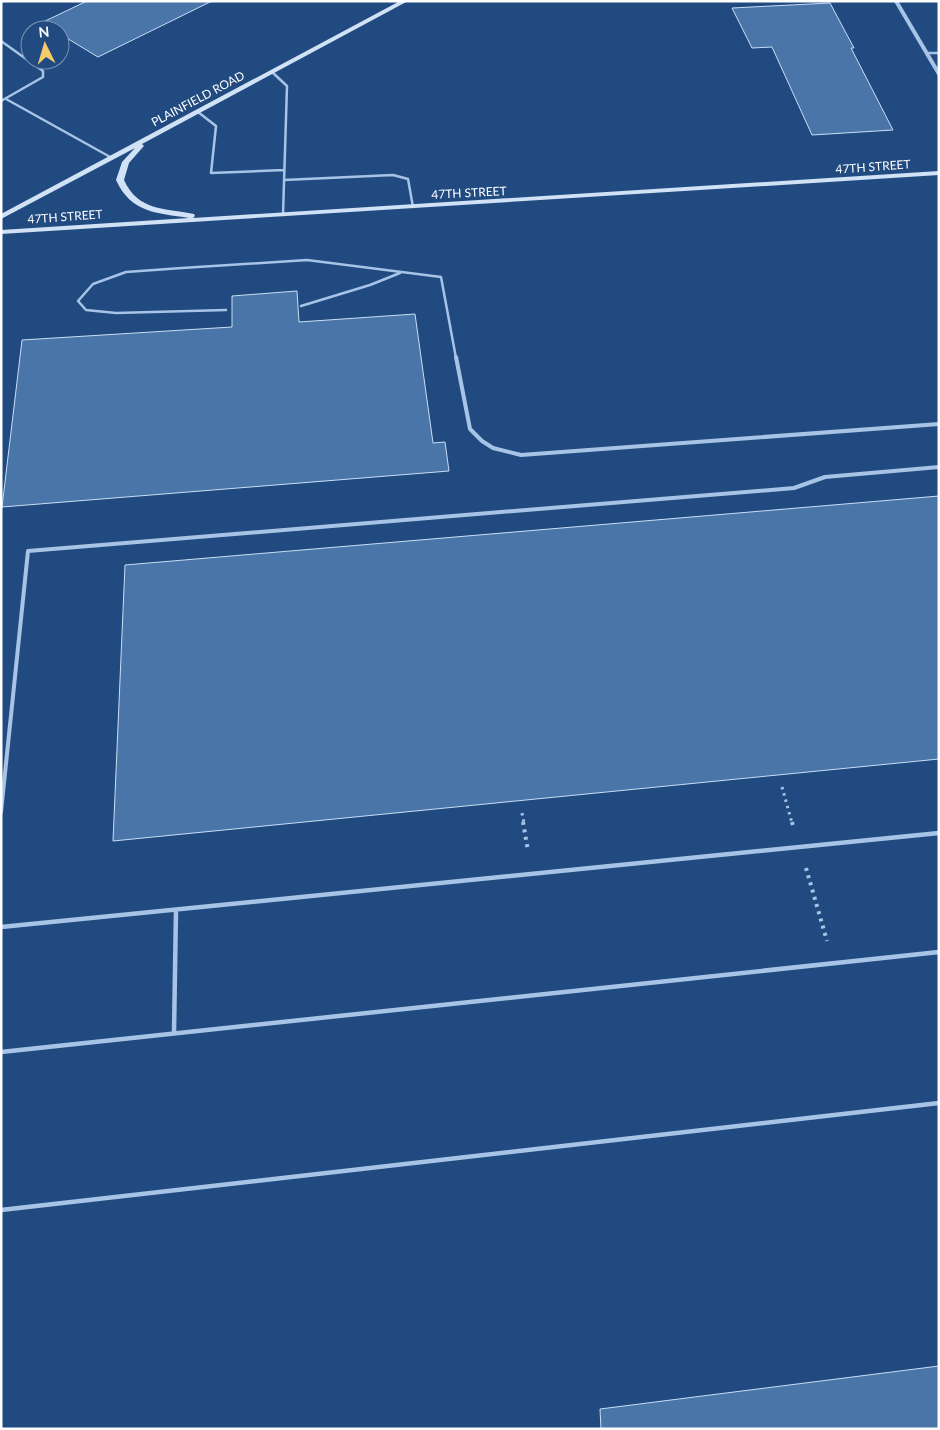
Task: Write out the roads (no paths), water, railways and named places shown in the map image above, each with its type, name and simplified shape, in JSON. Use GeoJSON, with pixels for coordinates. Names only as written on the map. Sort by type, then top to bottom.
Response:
{"type":"FeatureCollection","features":[{"type":"Feature","properties":{"kind":"main road","name":"PLAINFIELD ROAD"},"geometry":{"type":"LineString","coordinates":[[1,217],[405,1]]}},
{"type":"Feature","properties":{"kind":"main road"},"geometry":{"type":"LineString","coordinates":[[146,139],[126,162],[120,180],[127,195],[142,205],[166,213],[212,220]]}},
{"type":"Feature","properties":{"kind":"main road","name":"47TH STREET"},"geometry":{"type":"LineString","coordinates":[[1,232],[939,173]]}},
{"type":"Feature","properties":{"kind":"street"},"geometry":{"type":"LineString","coordinates":[[896,1],[939,74]]}},
{"type":"Feature","properties":{"kind":"lane"},"geometry":{"type":"LineString","coordinates":[[1,41],[43,71],[43,77],[1,101]]}},
{"type":"Feature","properties":{"kind":"lane"},"geometry":{"type":"LineString","coordinates":[[927,53],[939,53]]}},
{"type":"Feature","properties":{"kind":"lane"},"geometry":{"type":"LineString","coordinates":[[272,72],[287,86],[283,215]]}},
{"type":"Feature","properties":{"kind":"lane"},"geometry":{"type":"LineString","coordinates":[[6,98],[112,158]]}},
{"type":"Feature","properties":{"kind":"lane"},"geometry":{"type":"LineString","coordinates":[[198,112],[216,126],[211,173],[284,170]]}},
{"type":"Feature","properties":{"kind":"lane"},"geometry":{"type":"LineString","coordinates":[[284,180],[393,175],[408,179],[413,207]]}},
{"type":"Feature","properties":{"kind":"lane"},"geometry":{"type":"LineString","coordinates":[[226,310],[116,313],[86,310],[78,301],[93,284],[126,272],[307,260],[441,277],[470,429],[480,440],[495,451],[521,455],[939,424]]}},
{"type":"Feature","properties":{"kind":"lane"},"geometry":{"type":"LineString","coordinates":[[301,306],[370,285],[402,272]]}},
{"type":"Feature","properties":{"kind":"lane"},"geometry":{"type":"LineString","coordinates":[[1,812],[28,552],[794,488],[825,477],[939,468]]}},
{"type":"Feature","properties":{"kind":"lane"},"geometry":{"type":"LineString","coordinates":[[1,928],[939,833]]}},
{"type":"Feature","properties":{"kind":"lane"},"geometry":{"type":"LineString","coordinates":[[174,1033],[176,910]]}},
{"type":"Feature","properties":{"kind":"lane"},"geometry":{"type":"LineString","coordinates":[[1,1052],[939,952]]}},
{"type":"Feature","properties":{"kind":"lane"},"geometry":{"type":"LineString","coordinates":[[1,1210],[939,1103]]}}]}
